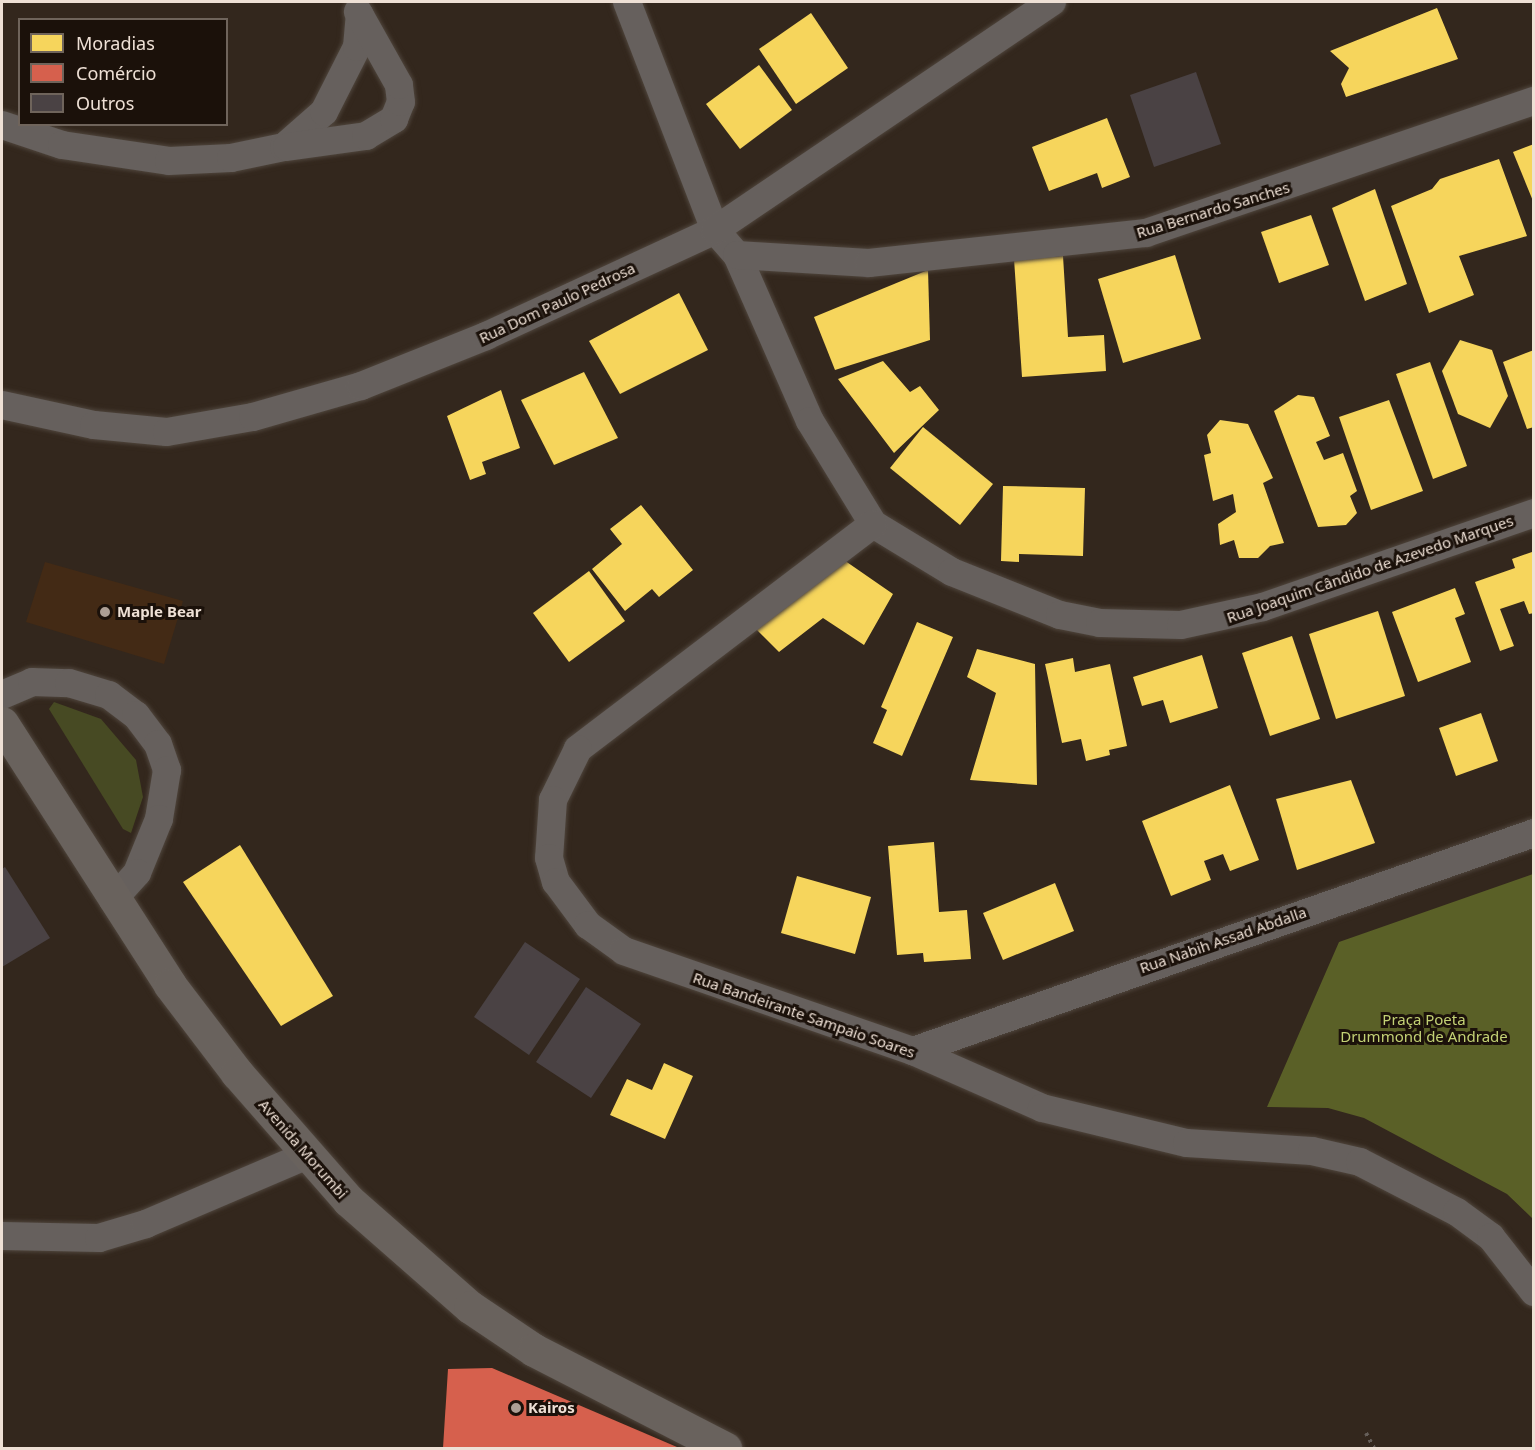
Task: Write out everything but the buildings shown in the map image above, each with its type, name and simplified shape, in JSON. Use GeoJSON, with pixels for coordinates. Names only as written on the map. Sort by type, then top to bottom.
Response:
{"type":"FeatureCollection","features":[{"type":"Feature","properties":{"kind":"main road","name":"Avenida Morumbi"},"geometry":{"type":"LineString","coordinates":[[2,723],[113,900],[237,1073],[308,1155],[397,1247],[470,1307],[608,1393],[725,1449]]}},
{"type":"Feature","properties":{"kind":"street","name":"Rua Joaquim Cândido de Azevedo Marques"},"geometry":{"type":"LineString","coordinates":[[627,2],[715,230],[737,255],[781,363],[873,524],[952,572],[1025,605],[1100,623],[1181,625],[1263,607],[1533,513]]}},
{"type":"Feature","properties":{"kind":"street","name":"Rua Dom Paulo Pedrosa"},"geometry":{"type":"LineString","coordinates":[[2,405],[94,425],[167,432],[253,417],[361,386],[486,336],[715,230],[1052,2]]}},
{"type":"Feature","properties":{"kind":"street"},"geometry":{"type":"LineString","coordinates":[[2,125],[62,145],[169,161],[231,158],[284,147],[366,136],[394,119],[401,102],[399,85],[357,8]]}},
{"type":"Feature","properties":{"kind":"street"},"geometry":{"type":"LineString","coordinates":[[284,147],[324,112],[357,47],[357,8]]}},
{"type":"Feature","properties":{"kind":"street","name":"Rua Bernardo Sanches"},"geometry":{"type":"LineString","coordinates":[[737,255],[869,263],[1146,233],[1533,101]]}},
{"type":"Feature","properties":{"kind":"street","name":"Rua Bandeirante Sampaio Soares"},"geometry":{"type":"LineString","coordinates":[[873,524],[578,749],[553,800],[549,858],[571,905],[624,951],[913,1051],[1041,1108],[1115,1130],[1187,1143],[1312,1151],[1360,1162],[1457,1212],[1491,1237],[1533,1292]]}},
{"type":"Feature","properties":{"kind":"street"},"geometry":{"type":"LineString","coordinates":[[2,695],[32,682],[69,683],[108,695],[136,715],[158,744],[167,770],[159,819],[137,873],[113,900]]}},
{"type":"Feature","properties":{"kind":"street","name":"Rua Nabih Assad Abdalla"},"geometry":{"type":"LineString","coordinates":[[913,1051],[1533,833]]}},
{"type":"Feature","properties":{"kind":"street"},"geometry":{"type":"LineString","coordinates":[[2,1236],[99,1238],[146,1224],[308,1155]]}},
{"type":"Feature","properties":{"kind":"path"},"geometry":{"type":"LineString","coordinates":[[1366,1433],[1374,1449]]}},
{"type":"Feature","properties":{"kind":"shaded area","name":"Maple Bear"},"geometry":{"type":"Polygon","coordinates":[[[45,562],[183,601],[164,664],[26,622],[45,562]]]}},
{"type":"Feature","properties":{"kind":"green space"},"geometry":{"type":"Polygon","coordinates":[[[54,702],[101,719],[136,760],[143,797],[131,833],[123,829],[49,709],[54,702]]]}},
{"type":"Feature","properties":{"kind":"green space","name":"Praça Poeta Drummond de Andrade"},"geometry":{"type":"Polygon","coordinates":[[[1533,874],[1533,1219],[1507,1194],[1364,1118],[1328,1108],[1267,1107],[1339,942],[1533,874]]]}},
{"type":"Feature","properties":{"kind":"place","name":"Maple Bear"},"geometry":{"type":"Point","coordinates":[105,612]}},
{"type":"Feature","properties":{"kind":"place","name":"Kairos"},"geometry":{"type":"Point","coordinates":[516,1408]}}]}
